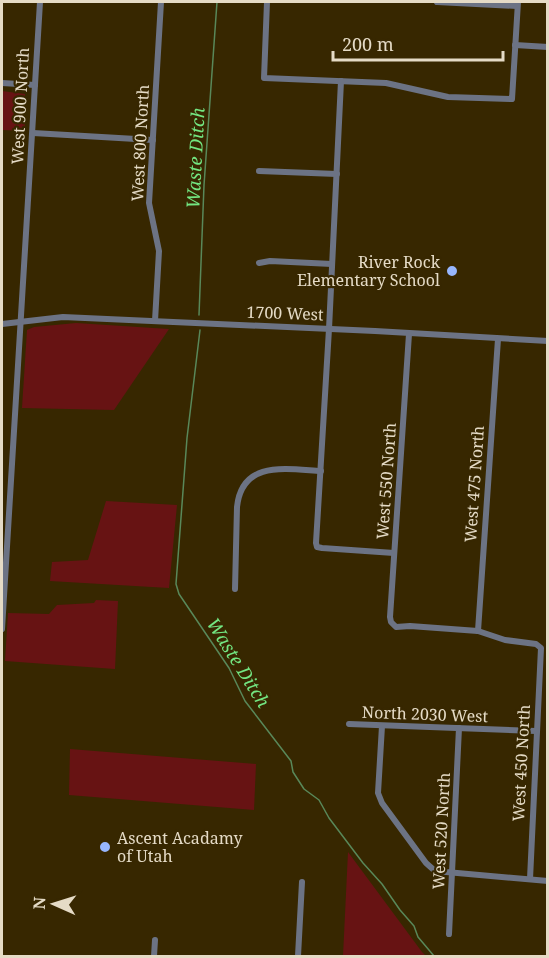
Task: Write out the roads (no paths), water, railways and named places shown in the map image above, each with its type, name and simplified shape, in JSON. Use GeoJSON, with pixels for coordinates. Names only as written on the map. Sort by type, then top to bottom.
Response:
{"type":"FeatureCollection","features":[{"type":"Feature","properties":{"kind":"street","name":"West 900 North"},"geometry":{"type":"LineString","coordinates":[[2,629],[40,2]]}},
{"type":"Feature","properties":{"kind":"street","name":"West 800 North"},"geometry":{"type":"LineString","coordinates":[[155,321],[159,251],[149,203],[161,2]]}},
{"type":"Feature","properties":{"kind":"street"},"geometry":{"type":"LineString","coordinates":[[267,2],[264,78],[387,83],[448,97],[512,99],[518,4],[437,2]]}},
{"type":"Feature","properties":{"kind":"street"},"geometry":{"type":"LineString","coordinates":[[515,45],[548,47]]}},
{"type":"Feature","properties":{"kind":"street"},"geometry":{"type":"LineString","coordinates":[[341,81],[317,547],[394,553]]}},
{"type":"Feature","properties":{"kind":"street"},"geometry":{"type":"LineString","coordinates":[[2,83],[35,85]]}},
{"type":"Feature","properties":{"kind":"street"},"geometry":{"type":"LineString","coordinates":[[33,133],[153,140]]}},
{"type":"Feature","properties":{"kind":"street"},"geometry":{"type":"LineString","coordinates":[[260,171],[337,174]]}},
{"type":"Feature","properties":{"kind":"street"},"geometry":{"type":"LineString","coordinates":[[259,263],[270,261],[332,264]]}},
{"type":"Feature","properties":{"kind":"street","name":"1700 West"},"geometry":{"type":"LineString","coordinates":[[2,324],[63,317],[548,341]]}},
{"type":"Feature","properties":{"kind":"street","name":"West 550 North"},"geometry":{"type":"LineString","coordinates":[[410,334],[391,622],[396,627],[477,631]]}},
{"type":"Feature","properties":{"kind":"street","name":"West 475 North"},"geometry":{"type":"LineString","coordinates":[[477,631],[498,339]]}},
{"type":"Feature","properties":{"kind":"street"},"geometry":{"type":"LineString","coordinates":[[235,589],[237,507],[240,491],[248,480],[267,470],[321,471]]}},
{"type":"Feature","properties":{"kind":"street","name":"West 450 North"},"geometry":{"type":"LineString","coordinates":[[477,631],[505,640],[531,642],[541,648],[530,879]]}},
{"type":"Feature","properties":{"kind":"street","name":"North 2030 West"},"geometry":{"type":"LineString","coordinates":[[349,724],[536,731]]}},
{"type":"Feature","properties":{"kind":"street"},"geometry":{"type":"LineString","coordinates":[[382,726],[378,793],[382,803],[426,864],[435,871],[548,880]]}},
{"type":"Feature","properties":{"kind":"street","name":"West 520 North"},"geometry":{"type":"LineString","coordinates":[[449,934],[459,729]]}},
{"type":"Feature","properties":{"kind":"street"},"geometry":{"type":"LineString","coordinates":[[298,957],[302,882]]}},
{"type":"Feature","properties":{"kind":"street"},"geometry":{"type":"LineString","coordinates":[[154,957],[155,940]]}},
{"type":"Feature","properties":{"kind":"waterway","name":"Waste Ditch"},"geometry":{"type":"LineString","coordinates":[[199,315],[204,185],[217,2]]}},
{"type":"Feature","properties":{"kind":"waterway","name":"Waste Ditch"},"geometry":{"type":"LineString","coordinates":[[200,330],[187,438],[176,584],[179,594],[229,668],[245,701],[291,761],[293,772],[304,789],[319,800],[329,818],[414,926],[418,937],[434,956]]}},
{"type":"Feature","properties":{"kind":"place","name":"River Rock Elementary School"},"geometry":{"type":"Point","coordinates":[452,271]}},
{"type":"Feature","properties":{"kind":"place","name":"Ascent Acadamy of Utah"},"geometry":{"type":"Point","coordinates":[105,847]}}]}
